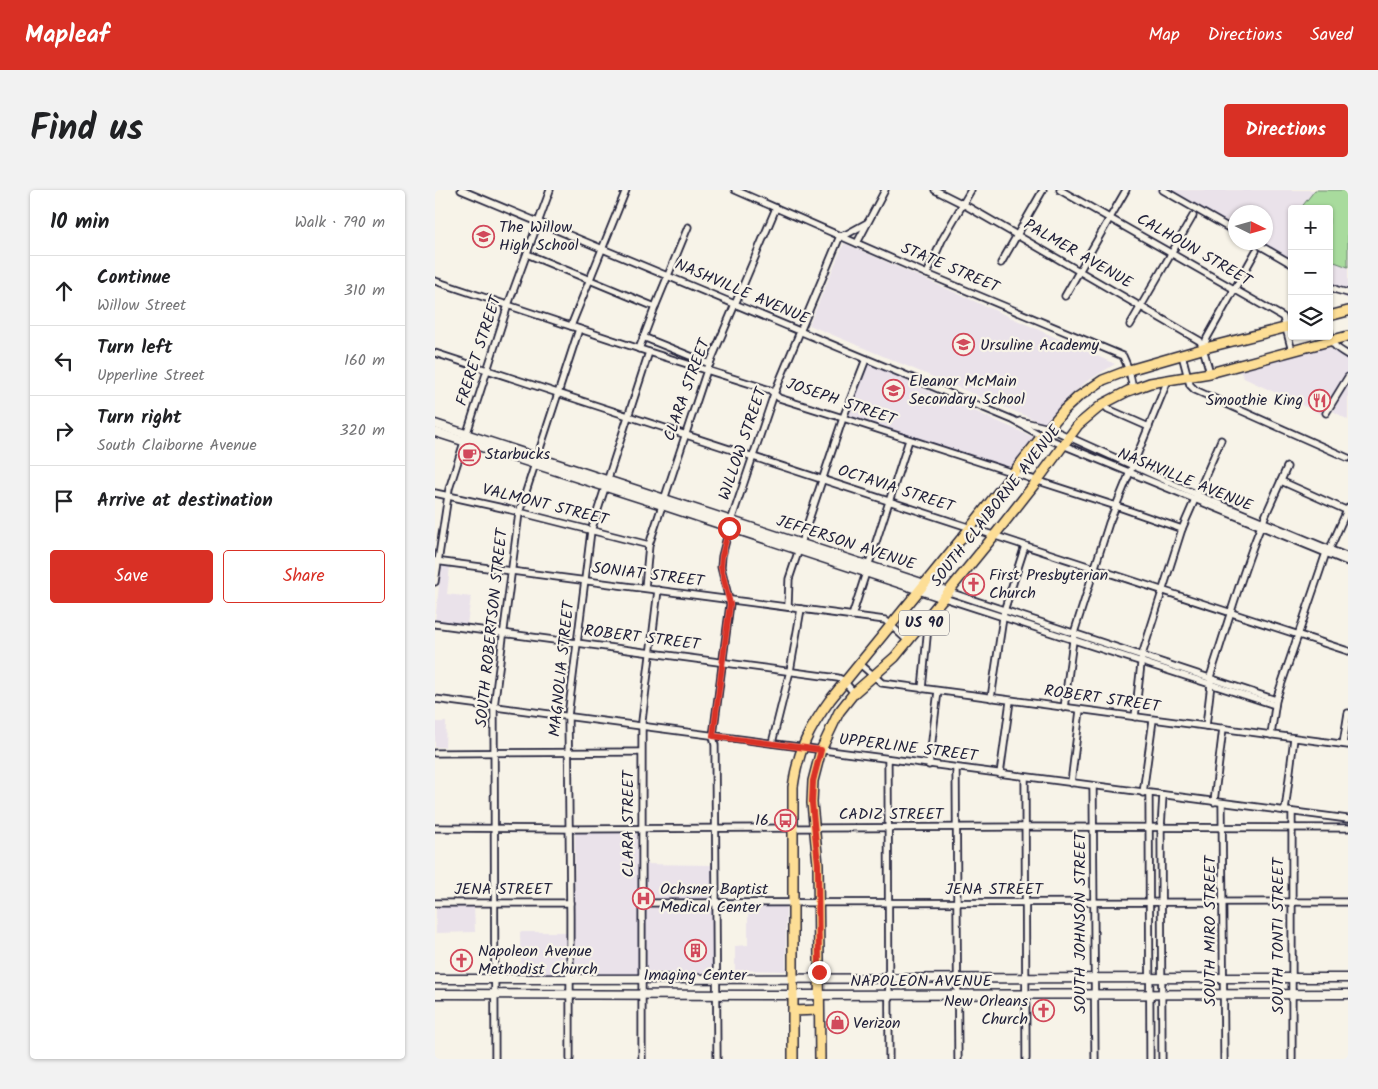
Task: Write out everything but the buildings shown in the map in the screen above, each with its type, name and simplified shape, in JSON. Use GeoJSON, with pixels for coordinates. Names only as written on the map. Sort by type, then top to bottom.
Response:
{"type":"FeatureCollection","features":[{"type":"Feature","properties":{"kind":"main road"},"geometry":{"type":"LineString","coordinates":[[1333,315],[1348,311]]}},
{"type":"Feature","properties":{"kind":"main road","name":"SOUTH CLAIBORNE AVENUE"},"geometry":{"type":"LineString","coordinates":[[793,1059],[793,787],[797,762],[814,723],[1064,410],[1092,387],[1114,375],[1203,348],[1288,327]]}},
{"type":"Feature","properties":{"kind":"main road","name":"SOUTH CLAIBORNE AVENUE"},"geometry":{"type":"LineString","coordinates":[[1333,340],[1348,336]]}},
{"type":"Feature","properties":{"kind":"main road","name":"SOUTH CLAIBORNE AVENUE"},"geometry":{"type":"LineString","coordinates":[[820,1059],[818,864],[812,803],[813,781],[821,750],[839,712],[854,693],[895,657],[909,641],[995,536],[1078,425],[1103,404],[1133,388],[1150,383],[1210,373],[1332,340]]}},
{"type":"Feature","properties":{"kind":"main road","name":"JEFFERSON AVENUE"},"geometry":{"type":"LineString","coordinates":[[435,424],[465,438]]}},
{"type":"Feature","properties":{"kind":"main road","name":"JEFFERSON AVENUE"},"geometry":{"type":"LineString","coordinates":[[435,432],[465,438],[535,460],[946,595]]}},
{"type":"Feature","properties":{"kind":"main road","name":"NAPOLEON AVENUE"},"geometry":{"type":"LineString","coordinates":[[435,979],[1348,978]]}},
{"type":"Feature","properties":{"kind":"main road","name":"NAPOLEON AVENUE"},"geometry":{"type":"LineString","coordinates":[[435,994],[1348,994]]}},
{"type":"Feature","properties":{"kind":"main road"},"geometry":{"type":"LineString","coordinates":[[793,1011],[819,1010]]}},
{"type":"Feature","properties":{"kind":"street","name":"NASHVILLE AVENUE"},"geometry":{"type":"LineString","coordinates":[[461,190],[1013,420],[1063,445],[1131,470],[1328,551],[1348,557]]}},
{"type":"Feature","properties":{"kind":"street","name":"FRERET STREET"},"geometry":{"type":"LineString","coordinates":[[435,582],[436,561],[447,496],[508,305],[550,190]]}},
{"type":"Feature","properties":{"kind":"street"},"geometry":{"type":"LineString","coordinates":[[571,326],[626,190]]}},
{"type":"Feature","properties":{"kind":"street","name":"STATE STREET"},"geometry":{"type":"LineString","coordinates":[[735,190],[927,274],[1123,356],[1129,370],[1133,388]]}},
{"type":"Feature","properties":{"kind":"street"},"geometry":{"type":"LineString","coordinates":[[857,243],[885,190]]}},
{"type":"Feature","properties":{"kind":"street","name":"PALMER AVENUE"},"geometry":{"type":"LineString","coordinates":[[935,190],[963,204],[1141,306],[1200,341],[1203,348]]}},
{"type":"Feature","properties":{"kind":"street"},"geometry":{"type":"LineString","coordinates":[[927,274],[942,240],[971,190]]}},
{"type":"Feature","properties":{"kind":"street"},"geometry":{"type":"LineString","coordinates":[[1001,263],[1043,190]]}},
{"type":"Feature","properties":{"kind":"street","name":"CALHOUN STREET"},"geometry":{"type":"LineString","coordinates":[[1060,190],[1283,317],[1288,325]]}},
{"type":"Feature","properties":{"kind":"street"},"geometry":{"type":"LineString","coordinates":[[1065,296],[1126,190]]}},
{"type":"Feature","properties":{"kind":"street"},"geometry":{"type":"LineString","coordinates":[[1163,190],[1228,228]]}},
{"type":"Feature","properties":{"kind":"street","name":"CLARA STREET"},"geometry":{"type":"LineString","coordinates":[[645,588],[649,544],[708,367],[776,208]]}},
{"type":"Feature","properties":{"kind":"street"},"geometry":{"type":"LineString","coordinates":[[1130,325],[1193,216]]}},
{"type":"Feature","properties":{"kind":"street"},"geometry":{"type":"LineString","coordinates":[[840,236],[867,223]]}},
{"type":"Feature","properties":{"kind":"street"},"geometry":{"type":"LineString","coordinates":[[639,349],[688,227]]}},
{"type":"Feature","properties":{"kind":"street","name":"WILLOW STREET"},"geometry":{"type":"LineString","coordinates":[[717,1059],[717,902],[715,745],[713,736],[730,604],[721,567],[722,556],[730,524],[774,394],[840,236]]}},
{"type":"Feature","properties":{"kind":"street"},"geometry":{"type":"LineString","coordinates":[[1268,250],[1288,262]]}},
{"type":"Feature","properties":{"kind":"street"},"geometry":{"type":"LineString","coordinates":[[1210,373],[1203,348],[1256,251]]}},
{"type":"Feature","properties":{"kind":"street"},"geometry":{"type":"LineString","coordinates":[[527,254],[655,307]]}},
{"type":"Feature","properties":{"kind":"street"},"geometry":{"type":"LineString","coordinates":[[435,290],[436,282]]}},
{"type":"Feature","properties":{"kind":"street","name":"JOSEPH STREET"},"geometry":{"type":"LineString","coordinates":[[436,282],[639,349],[708,367],[770,390],[779,398],[1183,529]]}},
{"type":"Feature","properties":{"kind":"street"},"geometry":{"type":"LineString","coordinates":[[1333,288],[1348,293]]}},
{"type":"Feature","properties":{"kind":"street","name":"SOUTH ROBERTSON STREET"},"geometry":{"type":"LineString","coordinates":[[495,1059],[494,707],[519,513],[579,329]]}},
{"type":"Feature","properties":{"kind":"street"},"geometry":{"type":"LineString","coordinates":[[643,337],[708,367]]}},
{"type":"Feature","properties":{"kind":"street","name":"CALHOUN STREET"},"geometry":{"type":"LineString","coordinates":[[1291,340],[1293,351]]}},
{"type":"Feature","properties":{"kind":"street"},"geometry":{"type":"LineString","coordinates":[[1332,340],[1336,348],[1348,355]]}},
{"type":"Feature","properties":{"kind":"street","name":"MAGNOLIA STREET"},"geometry":{"type":"LineString","coordinates":[[570,1059],[568,716],[591,530],[649,352]]}},
{"type":"Feature","properties":{"kind":"street","name":"OCTAVIA STREET"},"geometry":{"type":"LineString","coordinates":[[435,353],[1348,651]]}},
{"type":"Feature","properties":{"kind":"street"},"geometry":{"type":"LineString","coordinates":[[1182,355],[1190,385],[1195,390],[1348,458]]}},
{"type":"Feature","properties":{"kind":"street"},"geometry":{"type":"LineString","coordinates":[[788,608],[788,584],[799,547],[821,479],[866,359]]}},
{"type":"Feature","properties":{"kind":"street"},"geometry":{"type":"LineString","coordinates":[[1326,413],[1348,377]]}},
{"type":"Feature","properties":{"kind":"street"},"geometry":{"type":"LineString","coordinates":[[1064,708],[1074,632],[1116,506],[1168,380]]}},
{"type":"Feature","properties":{"kind":"street"},"geometry":{"type":"LineString","coordinates":[[1103,404],[1108,409],[1149,427]]}},
{"type":"Feature","properties":{"kind":"street","name":"NASHVILLE AVENUE"},"geometry":{"type":"LineString","coordinates":[[1013,420],[1049,428],[1131,470]]}},
{"type":"Feature","properties":{"kind":"street"},"geometry":{"type":"LineString","coordinates":[[852,616],[909,440]]}},
{"type":"Feature","properties":{"kind":"street"},"geometry":{"type":"LineString","coordinates":[[1135,717],[1142,655],[1183,529],[1221,440]]}},
{"type":"Feature","properties":{"kind":"street"},"geometry":{"type":"LineString","coordinates":[[1206,726],[1211,684],[1210,677],[1230,612],[1251,550],[1287,467]]}},
{"type":"Feature","properties":{"kind":"street"},"geometry":{"type":"LineString","coordinates":[[1271,735],[1275,702],[1328,551],[1348,510],[1281,481]]}},
{"type":"Feature","properties":{"kind":"street","name":"VALMONT STREET"},"geometry":{"type":"LineString","coordinates":[[435,495],[447,496],[649,544]]}},
{"type":"Feature","properties":{"kind":"street"},"geometry":{"type":"LineString","coordinates":[[991,698],[1004,614],[1025,546]]}},
{"type":"Feature","properties":{"kind":"street","name":"NASHVILLE AVENUE"},"geometry":{"type":"LineString","coordinates":[[1328,551],[1348,562]]}},
{"type":"Feature","properties":{"kind":"street","name":"SONIAT STREET"},"geometry":{"type":"LineString","coordinates":[[436,561],[885,620],[909,641]]}},
{"type":"Feature","properties":{"kind":"street","name":"CLARA STREET"},"geometry":{"type":"LineString","coordinates":[[642,1059],[641,752],[649,653],[658,590]]}},
{"type":"Feature","properties":{"kind":"street","name":"JEFFERSON AVENUE"},"geometry":{"type":"LineString","coordinates":[[946,595],[1073,640],[1211,684],[1275,702]]}},
{"type":"Feature","properties":{"kind":"street"},"geometry":{"type":"LineString","coordinates":[[772,743],[801,609]]}},
{"type":"Feature","properties":{"kind":"street","name":"JEFFERSON AVENUE"},"geometry":{"type":"LineString","coordinates":[[1004,614],[1074,632],[1210,677],[1275,702]]}},
{"type":"Feature","properties":{"kind":"street"},"geometry":{"type":"LineString","coordinates":[[922,689],[929,616]]}},
{"type":"Feature","properties":{"kind":"street","name":"ROBERT STREET"},"geometry":{"type":"LineString","coordinates":[[435,624],[839,678],[845,682]]}},
{"type":"Feature","properties":{"kind":"street","name":"ROBERT STREET"},"geometry":{"type":"LineString","coordinates":[[860,664],[882,683],[1345,745]]}},
{"type":"Feature","properties":{"kind":"street"},"geometry":{"type":"LineString","coordinates":[[845,682],[854,693]]}},
{"type":"Feature","properties":{"kind":"street"},"geometry":{"type":"LineString","coordinates":[[929,764],[939,691]]}},
{"type":"Feature","properties":{"kind":"street","name":"UPPERLINE STREET"},"geometry":{"type":"LineString","coordinates":[[435,699],[1348,819]]}},
{"type":"Feature","properties":{"kind":"street"},"geometry":{"type":"LineString","coordinates":[[1000,774],[1010,701]]}},
{"type":"Feature","properties":{"kind":"street"},"geometry":{"type":"LineString","coordinates":[[1071,783],[1081,710]]}},
{"type":"Feature","properties":{"kind":"street"},"geometry":{"type":"LineString","coordinates":[[1345,745],[1348,713]]}},
{"type":"Feature","properties":{"kind":"street"},"geometry":{"type":"LineString","coordinates":[[1149,1059],[1149,901],[1146,793],[1153,720]]}},
{"type":"Feature","properties":{"kind":"street"},"geometry":{"type":"LineString","coordinates":[[1214,802],[1223,728]]}},
{"type":"Feature","properties":{"kind":"street"},"geometry":{"type":"LineString","coordinates":[[1285,811],[1294,738]]}},
{"type":"Feature","properties":{"kind":"street"},"geometry":{"type":"LineString","coordinates":[[435,753],[641,752]]}},
{"type":"Feature","properties":{"kind":"street"},"geometry":{"type":"LineString","coordinates":[[888,759],[889,1059]]}},
{"type":"Feature","properties":{"kind":"street"},"geometry":{"type":"LineString","coordinates":[[956,768],[957,1059]]}},
{"type":"Feature","properties":{"kind":"street"},"geometry":{"type":"LineString","coordinates":[[1025,777],[1026,1059]]}},
{"type":"Feature","properties":{"kind":"street","name":"SOUTH JOHNSON STREET"},"geometry":{"type":"LineString","coordinates":[[1093,786],[1095,1059]]}},
{"type":"Feature","properties":{"kind":"street"},"geometry":{"type":"LineString","coordinates":[[1162,1059],[1161,828],[1163,795]]}},
{"type":"Feature","properties":{"kind":"street","name":"SOUTH MIRO STREET"},"geometry":{"type":"LineString","coordinates":[[1223,803],[1224,1059]]}},
{"type":"Feature","properties":{"kind":"street","name":"SOUTH TONTI STREET"},"geometry":{"type":"LineString","coordinates":[[1292,1059],[1291,902],[1293,812]]}},
{"type":"Feature","properties":{"kind":"street","name":"CADIZ STREET"},"geometry":{"type":"LineString","coordinates":[[435,828],[1348,828]]}},
{"type":"Feature","properties":{"kind":"street","name":"JENA STREET"},"geometry":{"type":"LineString","coordinates":[[641,902],[1348,902]]}},
{"type":"Feature","properties":{"kind":"street","name":"JENA STREET"},"geometry":{"type":"LineString","coordinates":[[435,903],[570,903]]}},
{"type":"Feature","properties":{"kind":"street"},"geometry":{"type":"LineString","coordinates":[[1149,966],[1162,966]]}},
{"type":"Feature","properties":{"kind":"shaded area"},"geometry":{"type":"Polygon","coordinates":[[[1155,190],[1348,190],[1348,299],[1333,291],[1333,205],[1288,205],[1288,266],[1260,250],[1273,250],[1273,205],[1228,205],[1228,232],[1155,190]]]}},
{"type":"Feature","properties":{"kind":"shaded area","name":"Ursuline Academy"},"geometry":{"type":"Polygon","coordinates":[[[844,243],[1115,364],[1086,382],[1066,399],[1045,424],[809,325],[844,243]]]}},
{"type":"Feature","properties":{"kind":"shaded area"},"geometry":{"type":"Polygon","coordinates":[[[1327,347],[1348,359],[1348,372],[1323,415],[1244,378],[1240,371],[1327,347]]]}},
{"type":"Feature","properties":{"kind":"shaded area","name":"Eleanor McMain Secondary School"},"geometry":{"type":"Polygon","coordinates":[[[869,364],[1035,438],[1013,468],[847,416],[869,364]]]}},
{"type":"Feature","properties":{"kind":"shaded area"},"geometry":{"type":"Polygon","coordinates":[[[1348,384],[1348,420],[1333,411],[1348,384]]]}},
{"type":"Feature","properties":{"kind":"shaded area"},"geometry":{"type":"Polygon","coordinates":[[[443,565],[450,566],[447,594],[471,597],[467,624],[435,621],[441,567],[443,565]]]}},
{"type":"Feature","properties":{"kind":"shaded area"},"geometry":{"type":"Polygon","coordinates":[[[435,722],[446,722],[445,747],[435,747],[435,722]]]}},
{"type":"Feature","properties":{"kind":"shaded area","name":"Ochsner Baptist Medical Center"},"geometry":{"type":"Polygon","coordinates":[[[637,832],[638,864],[713,865],[713,976],[521,974],[520,932],[574,932],[575,833],[637,832]]]}},
{"type":"Feature","properties":{"kind":"shaded area"},"geometry":{"type":"Polygon","coordinates":[[[436,905],[474,905],[475,932],[436,933],[436,905]]]}},
{"type":"Feature","properties":{"kind":"shaded area"},"geometry":{"type":"Polygon","coordinates":[[[786,906],[786,971],[735,970],[735,946],[748,945],[748,907],[786,906]]]}},
{"type":"Feature","properties":{"kind":"green space"},"geometry":{"type":"Polygon","coordinates":[[[1315,190],[1348,190],[1348,267],[1333,261],[1333,205],[1303,205],[1315,190]]]}},
{"type":"Feature","properties":{"kind":"place","name":"The Willow High School"},"geometry":{"type":"Point","coordinates":[483,236]}},
{"type":"Feature","properties":{"kind":"place","name":"Ursuline Academy"},"geometry":{"type":"Point","coordinates":[964,345]}},
{"type":"Feature","properties":{"kind":"place","name":"Eleanor McMain Secondary School"},"geometry":{"type":"Point","coordinates":[893,390]}},
{"type":"Feature","properties":{"kind":"place","name":"Smoothie King"},"geometry":{"type":"Point","coordinates":[1319,400]}},
{"type":"Feature","properties":{"kind":"place","name":"Starbucks"},"geometry":{"type":"Point","coordinates":[469,454]}},
{"type":"Feature","properties":{"kind":"place","name":"First Presbyterian Church"},"geometry":{"type":"Point","coordinates":[973,584]}},
{"type":"Feature","properties":{"kind":"place","name":"16"},"geometry":{"type":"Point","coordinates":[785,820]}},
{"type":"Feature","properties":{"kind":"place","name":"Ochsner Baptist Medical Center"},"geometry":{"type":"Point","coordinates":[644,898]}},
{"type":"Feature","properties":{"kind":"place","name":"Imaging Center"},"geometry":{"type":"Point","coordinates":[695,951]}},
{"type":"Feature","properties":{"kind":"place","name":"Napoleon Avenue Methodist Church"},"geometry":{"type":"Point","coordinates":[462,960]}},
{"type":"Feature","properties":{"kind":"place","name":"New Orleans Church"},"geometry":{"type":"Point","coordinates":[1044,1010]}},
{"type":"Feature","properties":{"kind":"place","name":"Verizon"},"geometry":{"type":"Point","coordinates":[837,1023]}},
{"type":"Feature","properties":{"kind":"route"},"geometry":{"type":"LineString","coordinates":[[729,528],[721,567],[730,604],[713,736],[821,750],[813,781],[812,803],[818,864],[819,972]]}}]}
